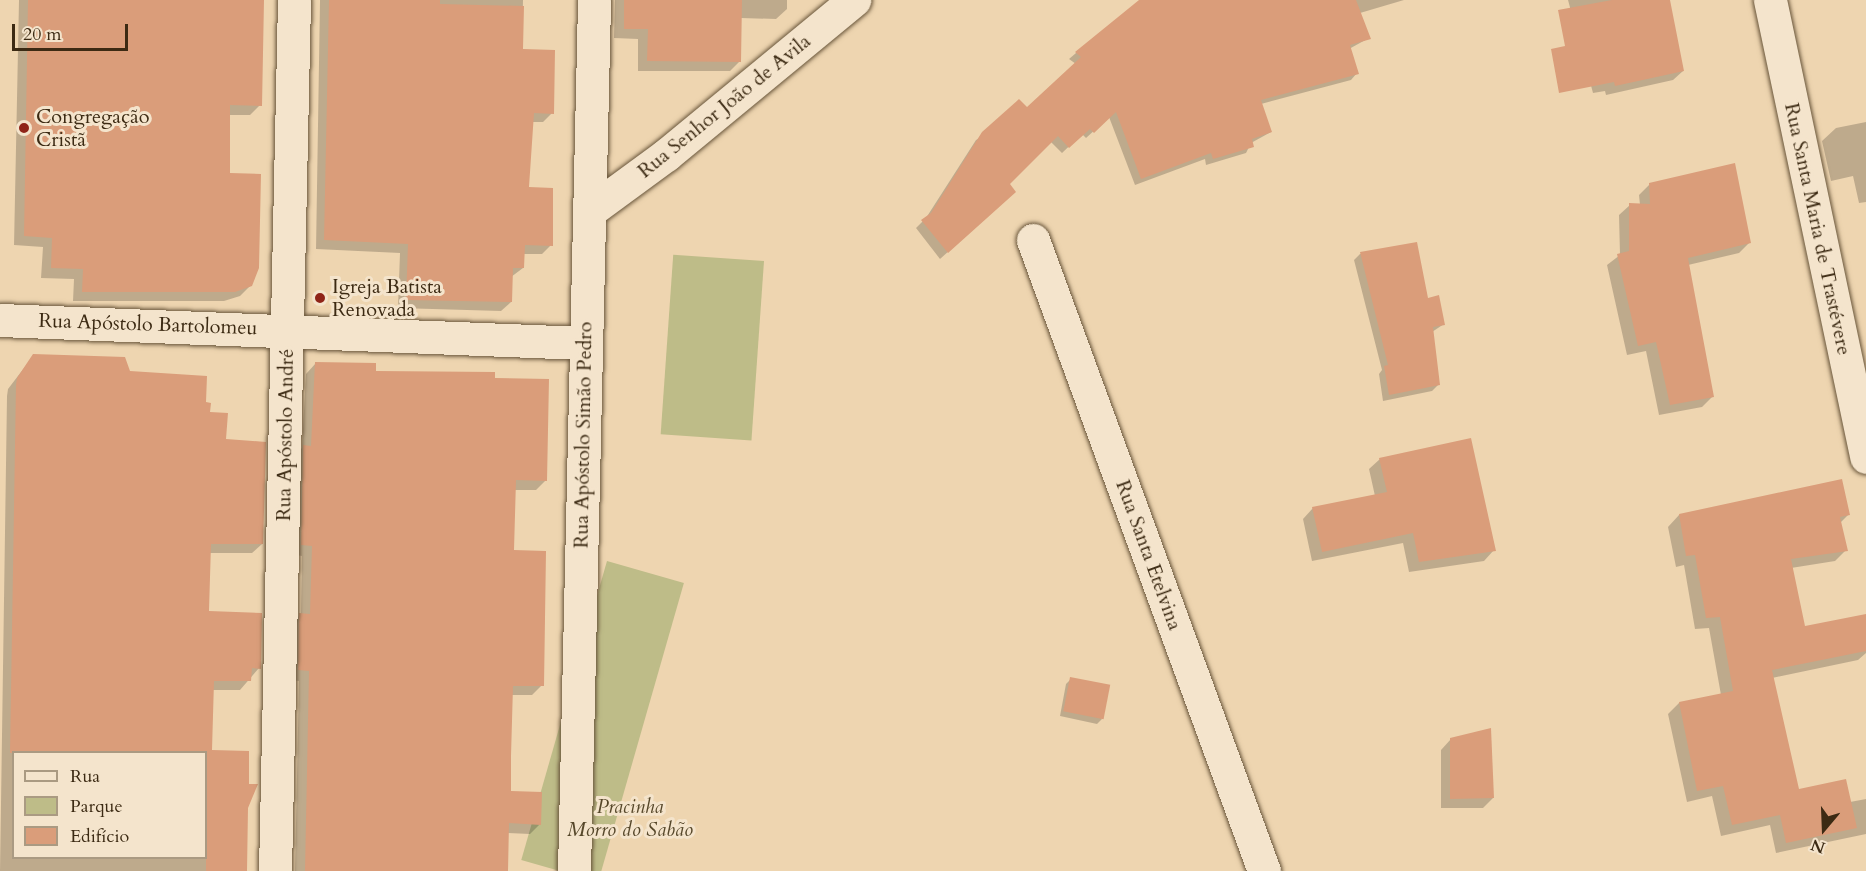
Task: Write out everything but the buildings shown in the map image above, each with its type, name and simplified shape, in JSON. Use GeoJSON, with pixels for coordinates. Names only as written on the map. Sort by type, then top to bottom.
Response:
{"type":"FeatureCollection","features":[{"type":"Feature","properties":{"kind":"street","name":"Rua Apóstolo André"},"geometry":{"type":"LineString","coordinates":[[275,871],[294,0]]}},
{"type":"Feature","properties":{"kind":"street","name":"Rua Apóstolo Simão Pedro"},"geometry":{"type":"LineString","coordinates":[[574,871],[584,343],[591,210],[594,0]]}},
{"type":"Feature","properties":{"kind":"street","name":"Rua Senhor João de Avila"},"geometry":{"type":"LineString","coordinates":[[591,210],[666,155],[855,0]]}},
{"type":"Feature","properties":{"kind":"street","name":"Rua Santa Maria de Trastévere"},"geometry":{"type":"LineString","coordinates":[[1770,0],[1866,457]]}},
{"type":"Feature","properties":{"kind":"street","name":"Rua Santa Etelvina"},"geometry":{"type":"LineString","coordinates":[[1033,240],[1264,871]]}},
{"type":"Feature","properties":{"kind":"street","name":"Rua Apóstolo Bartolomeu"},"geometry":{"type":"LineString","coordinates":[[0,320],[287,329],[584,343]]}},
{"type":"Feature","properties":{"kind":"green space"},"geometry":{"type":"Polygon","coordinates":[[[673,255],[764,261],[751,441],[661,434],[673,255]]]}},
{"type":"Feature","properties":{"kind":"green space"},"geometry":{"type":"Polygon","coordinates":[[[607,561],[684,583],[601,871],[560,871],[521,860],[607,561]]]}},
{"type":"Feature","properties":{"kind":"place","name":"Congregação Cristã"},"geometry":{"type":"Point","coordinates":[24,128]}},
{"type":"Feature","properties":{"kind":"place","name":"Igreja Batista Renovada"},"geometry":{"type":"Point","coordinates":[320,298]}},
{"type":"Feature","properties":{"kind":"park label","name":"Pracinha Morro do Sabão"},"geometry":{"type":"Point","coordinates":[630,818]}}]}
